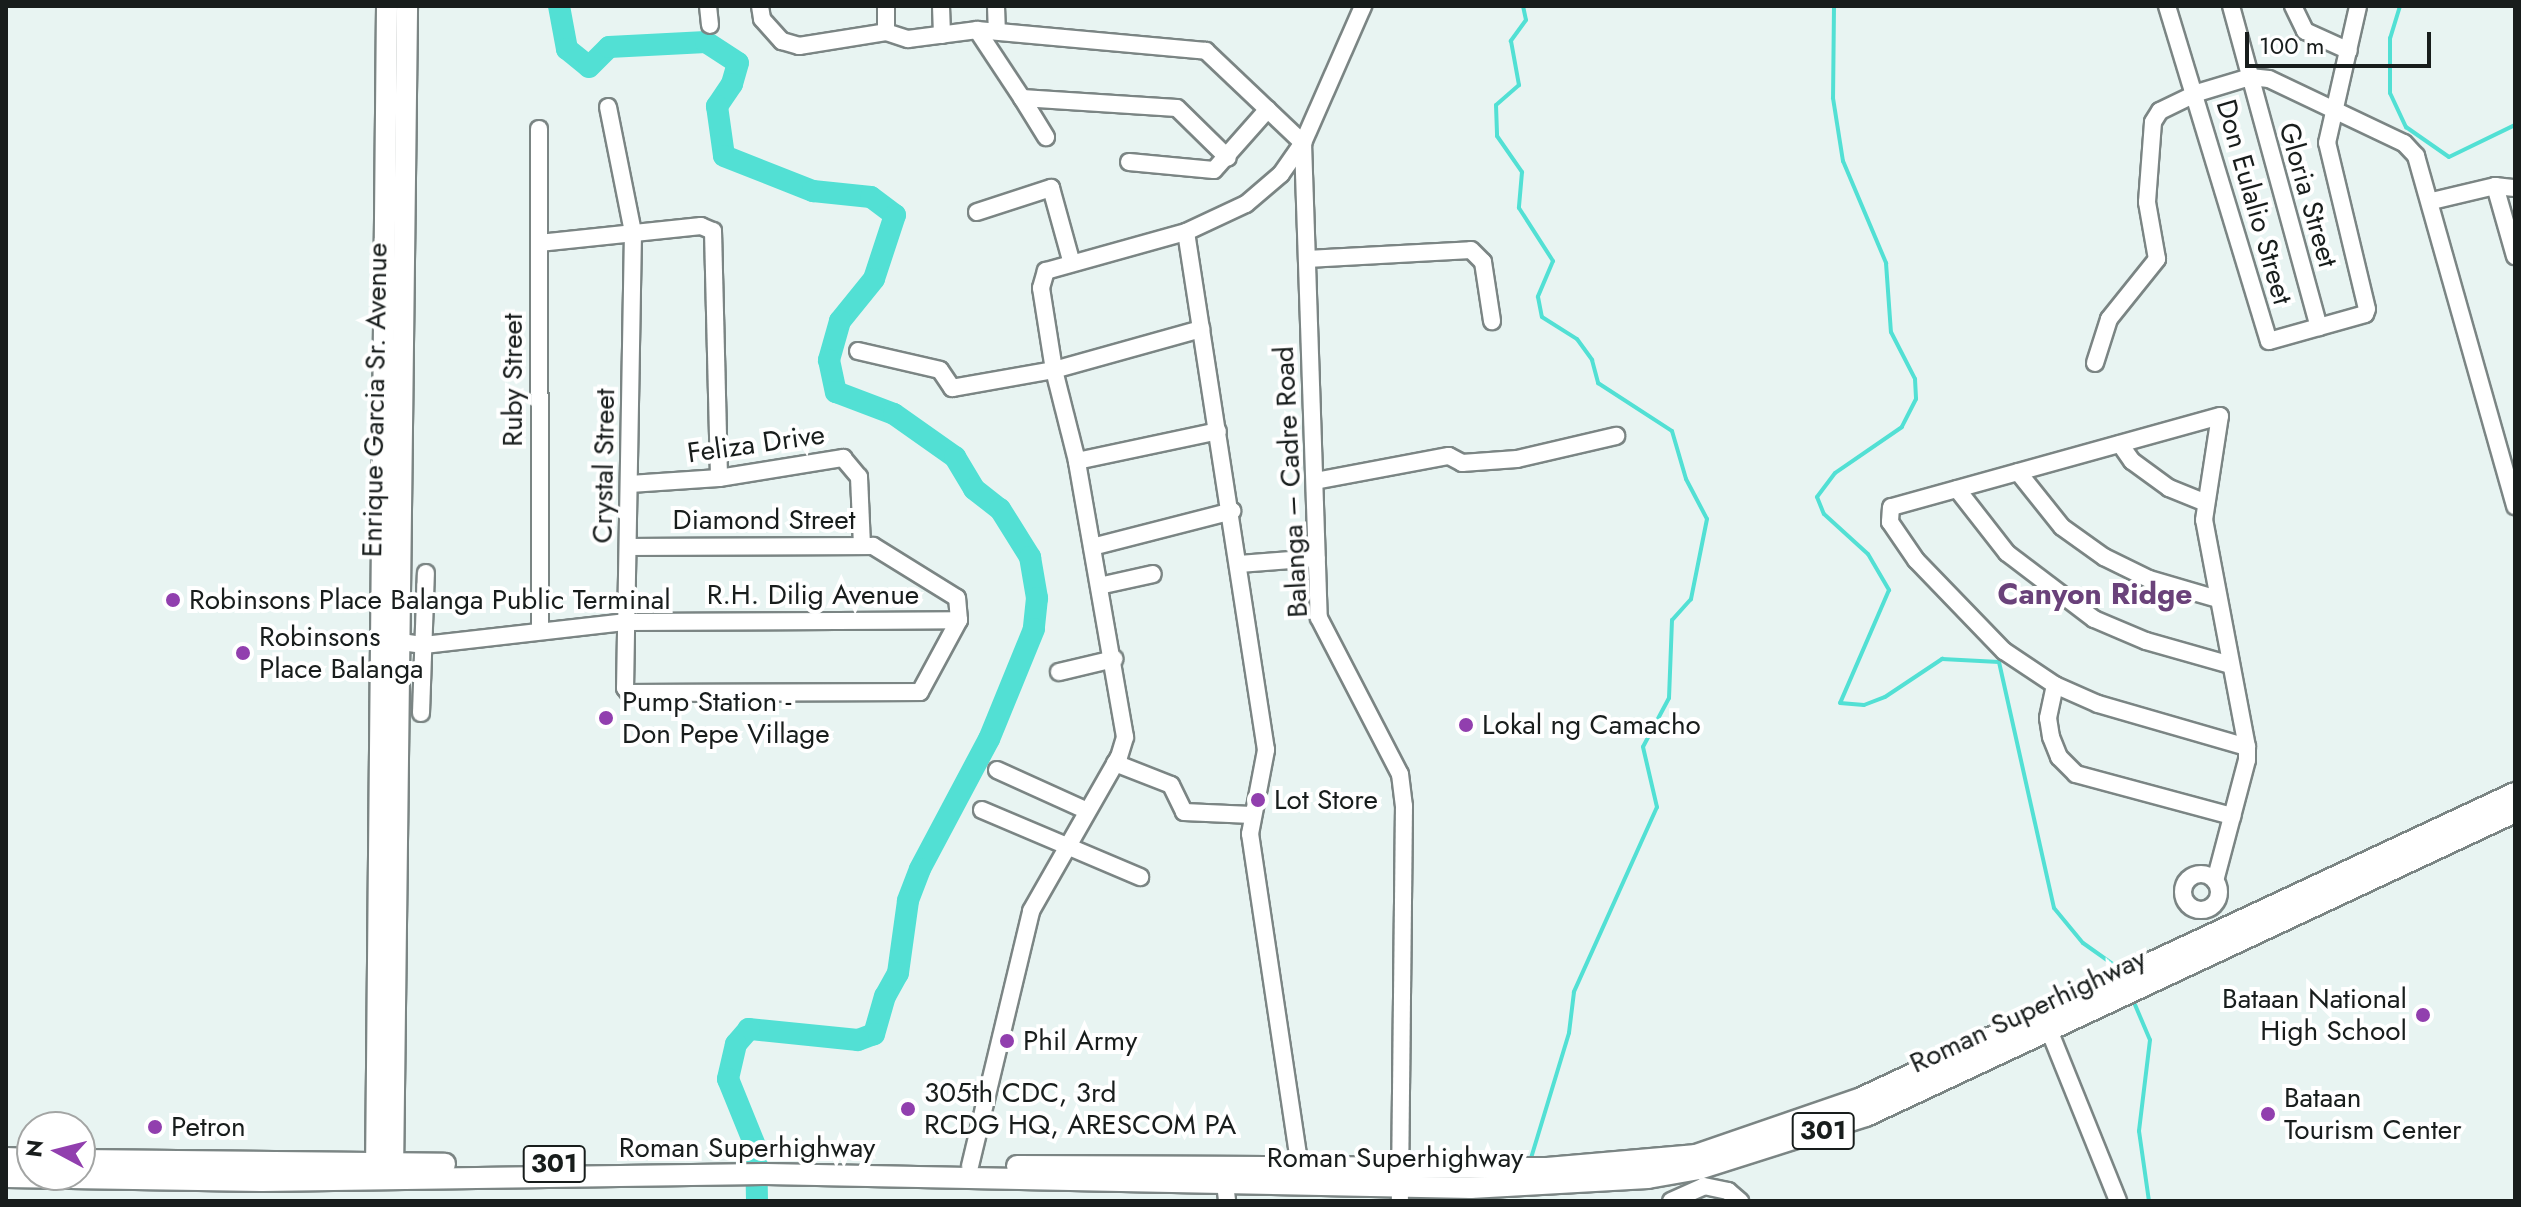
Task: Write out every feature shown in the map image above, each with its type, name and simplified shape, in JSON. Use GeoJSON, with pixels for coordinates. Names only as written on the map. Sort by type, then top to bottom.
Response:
{"type":"FeatureCollection","features":[{"type":"Feature","properties":{"kind":"main road","name":"Enrique Garcia Sr. Avenue"},"geometry":{"type":"LineString","coordinates":[[387,6],[391,641]]}},
{"type":"Feature","properties":{"kind":"main road","name":"Enrique Garcia Sr. Avenue"},"geometry":{"type":"LineString","coordinates":[[384,1171],[391,641],[407,6]]}},
{"type":"Feature","properties":{"kind":"main road","name":"Roman Superhighway"},"geometry":{"type":"LineString","coordinates":[[2148,975],[2219,929],[2515,793]]}},
{"type":"Feature","properties":{"kind":"main road","name":"Roman Superhighway"},"geometry":{"type":"LineString","coordinates":[[766,1168],[1226,1192],[1400,1184],[1696,1155],[1859,1099],[2102,997],[2515,812]]}},
{"type":"Feature","properties":{"kind":"main road","name":"Roman Superhighway"},"geometry":{"type":"LineString","coordinates":[[6,1177],[970,1166],[1300,1168],[1471,1194],[1701,1177],[1866,1116],[2049,1030],[2102,997]]}},
{"type":"Feature","properties":{"kind":"main road","name":"Roman Superhighway"},"geometry":{"type":"LineString","coordinates":[[96,1161],[384,1171]]}},
{"type":"Feature","properties":{"kind":"street"},"geometry":{"type":"LineString","coordinates":[[708,6],[710,25]]}},
{"type":"Feature","properties":{"kind":"street"},"geometry":{"type":"LineString","coordinates":[[760,6],[762,19],[775,35],[799,46],[886,32],[908,39],[977,30],[1206,51],[1303,143]]}},
{"type":"Feature","properties":{"kind":"street"},"geometry":{"type":"LineString","coordinates":[[886,6],[886,32]]}},
{"type":"Feature","properties":{"kind":"street"},"geometry":{"type":"LineString","coordinates":[[941,6],[942,35]]}},
{"type":"Feature","properties":{"kind":"street"},"geometry":{"type":"LineString","coordinates":[[996,6],[997,31]]}},
{"type":"Feature","properties":{"kind":"street"},"geometry":{"type":"LineString","coordinates":[[970,1166],[1031,911],[1063,847],[1115,763],[1126,722],[1077,461],[1054,370],[1041,282],[1046,271],[1071,260],[1186,232],[1256,197],[1303,143],[1363,6]]}},
{"type":"Feature","properties":{"kind":"street","name":"Don Eulalio Street"},"geometry":{"type":"LineString","coordinates":[[2167,6],[2197,93],[2265,340],[2365,314],[2368,303],[2327,143],[2336,109]]}},
{"type":"Feature","properties":{"kind":"street","name":"Gloria Street"},"geometry":{"type":"LineString","coordinates":[[2231,6],[2319,327]]}},
{"type":"Feature","properties":{"kind":"street"},"geometry":{"type":"LineString","coordinates":[[2293,6],[2305,31],[2349,51]]}},
{"type":"Feature","properties":{"kind":"street"},"geometry":{"type":"LineString","coordinates":[[2336,109],[2358,6]]}},
{"type":"Feature","properties":{"kind":"street"},"geometry":{"type":"LineString","coordinates":[[977,30],[1046,137]]}},
{"type":"Feature","properties":{"kind":"street"},"geometry":{"type":"LineString","coordinates":[[2095,363],[2109,319],[2157,259],[2147,202],[2153,122],[2160,111],[2197,93],[2250,77],[2269,79],[2404,143],[2416,156],[2432,201],[2515,506]]}},
{"type":"Feature","properties":{"kind":"street"},"geometry":{"type":"LineString","coordinates":[[1022,98],[1177,108],[1228,158]]}},
{"type":"Feature","properties":{"kind":"street","name":"Crystal Street"},"geometry":{"type":"LineString","coordinates":[[608,107],[633,232],[630,547],[625,688],[634,696],[920,692],[959,620]]}},
{"type":"Feature","properties":{"kind":"street"},"geometry":{"type":"LineString","coordinates":[[1129,162],[1205,171],[1228,158],[1268,109]]}},
{"type":"Feature","properties":{"kind":"street","name":"Ruby Street"},"geometry":{"type":"LineString","coordinates":[[539,129],[540,630]]}},
{"type":"Feature","properties":{"kind":"street","name":"Balanga – Cadre Road"},"geometry":{"type":"LineString","coordinates":[[1303,143],[1320,621],[1402,784],[1406,851],[1400,1184]]}},
{"type":"Feature","properties":{"kind":"street"},"geometry":{"type":"LineString","coordinates":[[2432,201],[2509,186],[2515,256]]}},
{"type":"Feature","properties":{"kind":"street"},"geometry":{"type":"LineString","coordinates":[[977,212],[1051,188],[1071,260]]}},
{"type":"Feature","properties":{"kind":"street"},"geometry":{"type":"LineString","coordinates":[[539,243],[633,232],[708,227],[713,231],[719,478]]}},
{"type":"Feature","properties":{"kind":"street"},"geometry":{"type":"LineString","coordinates":[[1186,232],[1232,511],[1266,750],[1252,815],[1252,850],[1300,1168]]}},
{"type":"Feature","properties":{"kind":"street"},"geometry":{"type":"LineString","coordinates":[[1307,259],[1471,250],[1483,262],[1492,321]]}},
{"type":"Feature","properties":{"kind":"street"},"geometry":{"type":"LineString","coordinates":[[858,351],[940,370],[952,388],[1054,370],[1201,329]]}},
{"type":"Feature","properties":{"kind":"street"},"geometry":{"type":"LineString","coordinates":[[2215,881],[2196,875],[2183,888],[2188,906],[2208,909],[2216,902],[2215,881],[2247,747],[2218,599],[2204,502],[2222,428],[2220,416],[1891,507],[1890,522],[1953,604],[2004,651],[2055,685],[2153,724],[2247,747]]}},
{"type":"Feature","properties":{"kind":"street"},"geometry":{"type":"LineString","coordinates":[[1077,461],[1218,431]]}},
{"type":"Feature","properties":{"kind":"street"},"geometry":{"type":"LineString","coordinates":[[1315,481],[1449,456],[1462,463],[1517,459],[1616,436]]}},
{"type":"Feature","properties":{"kind":"street"},"geometry":{"type":"LineString","coordinates":[[2120,444],[2132,461],[2169,488],[2204,502]]}},
{"type":"Feature","properties":{"kind":"street","name":"Feliza Drive"},"geometry":{"type":"LineString","coordinates":[[630,484],[719,478],[843,458],[859,477],[862,546]]}},
{"type":"Feature","properties":{"kind":"street"},"geometry":{"type":"LineString","coordinates":[[2018,472],[2062,527],[2104,557],[2149,579],[2218,599]]}},
{"type":"Feature","properties":{"kind":"street"},"geometry":{"type":"LineString","coordinates":[[1957,489],[2007,553],[2094,619],[2146,641],[2231,665]]}},
{"type":"Feature","properties":{"kind":"street"},"geometry":{"type":"LineString","coordinates":[[1092,547],[1232,511]]}},
{"type":"Feature","properties":{"kind":"street","name":"Diamond Street"},"geometry":{"type":"LineString","coordinates":[[630,547],[879,547],[957,598],[959,620]]}},
{"type":"Feature","properties":{"kind":"street"},"geometry":{"type":"LineString","coordinates":[[1239,564],[1317,558]]}},
{"type":"Feature","properties":{"kind":"street"},"geometry":{"type":"LineString","coordinates":[[421,713],[426,573]]}},
{"type":"Feature","properties":{"kind":"street"},"geometry":{"type":"LineString","coordinates":[[1099,586],[1153,574]]}},
{"type":"Feature","properties":{"kind":"street","name":"R.H. Dilig Avenue"},"geometry":{"type":"LineString","coordinates":[[391,641],[424,645],[627,622],[959,620]]}},
{"type":"Feature","properties":{"kind":"street"},"geometry":{"type":"LineString","coordinates":[[1059,672],[1114,659]]}},
{"type":"Feature","properties":{"kind":"street"},"geometry":{"type":"LineString","coordinates":[[2055,685],[2048,718],[2051,737],[2059,757],[2076,774],[2232,816]]}},
{"type":"Feature","properties":{"kind":"street"},"geometry":{"type":"LineString","coordinates":[[1115,763],[1171,785],[1184,812],[1252,815]]}},
{"type":"Feature","properties":{"kind":"street"},"geometry":{"type":"LineString","coordinates":[[997,770],[1085,810]]}},
{"type":"Feature","properties":{"kind":"street"},"geometry":{"type":"LineString","coordinates":[[982,810],[1063,847],[1140,877]]}},
{"type":"Feature","properties":{"kind":"street"},"geometry":{"type":"LineString","coordinates":[[2208,909],[2219,929]]}},
{"type":"Feature","properties":{"kind":"street"},"geometry":{"type":"LineString","coordinates":[[2049,1030],[2118,1201]]}},
{"type":"Feature","properties":{"kind":"street"},"geometry":{"type":"LineString","coordinates":[[1671,1201],[1701,1177],[1740,1201]]}},
{"type":"Feature","properties":{"kind":"waterway"},"geometry":{"type":"LineString","coordinates":[[559,6],[567,49],[589,67],[609,47],[706,42],[738,63],[732,84],[717,106],[724,156],[813,191],[871,197],[895,215],[874,279],[840,321],[829,360],[836,392],[894,414],[955,457],[974,489],[1000,509],[1030,557],[1037,598],[1034,629],[989,739],[920,869],[908,901],[898,973],[885,996],[874,1034],[858,1040],[749,1029],[736,1044],[728,1079],[756,1148],[757,1201]]}},
{"type":"Feature","properties":{"kind":"waterway"},"geometry":{"type":"LineString","coordinates":[[1523,6],[1526,20],[1511,41],[1519,85],[1496,105],[1497,136],[1522,172],[1519,208],[1553,261],[1538,297],[1542,317],[1577,339],[1592,360],[1598,383],[1672,431],[1686,479],[1707,519],[1691,599],[1672,620],[1669,698],[1643,747],[1657,807],[1574,992],[1569,1033],[1530,1161]]}},
{"type":"Feature","properties":{"kind":"waterway"},"geometry":{"type":"LineString","coordinates":[[1834,6],[1833,98],[1843,161],[1886,263],[1891,332],[1915,379],[1916,399],[1902,427],[1835,473],[1817,497],[1824,514],[1868,554],[1889,590],[1840,703],[1864,705],[1885,697],[1942,659],[1999,662],[2054,908],[2083,943],[2121,970]]}},
{"type":"Feature","properties":{"kind":"waterway"},"geometry":{"type":"LineString","coordinates":[[2400,6],[2390,38],[2390,93],[2406,127],[2449,157],[2515,125]]}},
{"type":"Feature","properties":{"kind":"waterway"},"geometry":{"type":"LineString","coordinates":[[2133,1000],[2150,1040],[2139,1131],[2149,1201]]}},
{"type":"Feature","properties":{"kind":"place","name":"Robinsons Place Balanga Public Terminal"},"geometry":{"type":"Point","coordinates":[173,600]}},
{"type":"Feature","properties":{"kind":"place","name":"Robinsons Place Balanga"},"geometry":{"type":"Point","coordinates":[243,653]}},
{"type":"Feature","properties":{"kind":"place","name":"Pump Station - Don Pepe Village"},"geometry":{"type":"Point","coordinates":[606,718]}},
{"type":"Feature","properties":{"kind":"place","name":"Lokal ng Camacho"},"geometry":{"type":"Point","coordinates":[1466,725]}},
{"type":"Feature","properties":{"kind":"place","name":"Lot Store"},"geometry":{"type":"Point","coordinates":[1258,800]}},
{"type":"Feature","properties":{"kind":"place","name":"Bataan National High School"},"geometry":{"type":"Point","coordinates":[2423,1015]}},
{"type":"Feature","properties":{"kind":"place","name":"Phil Army"},"geometry":{"type":"Point","coordinates":[1007,1041]}},
{"type":"Feature","properties":{"kind":"place","name":"305th CDC, 3rd RCDG HQ, ARESCOM PA"},"geometry":{"type":"Point","coordinates":[908,1109]}},
{"type":"Feature","properties":{"kind":"place","name":"Bataan Tourism Center"},"geometry":{"type":"Point","coordinates":[2268,1114]}},
{"type":"Feature","properties":{"kind":"place","name":"Petron"},"geometry":{"type":"Point","coordinates":[155,1127]}},
{"type":"Feature","properties":{"kind":"district","name":"Canyon Ridge"},"geometry":{"type":"Point","coordinates":[2095,594]}}]}
